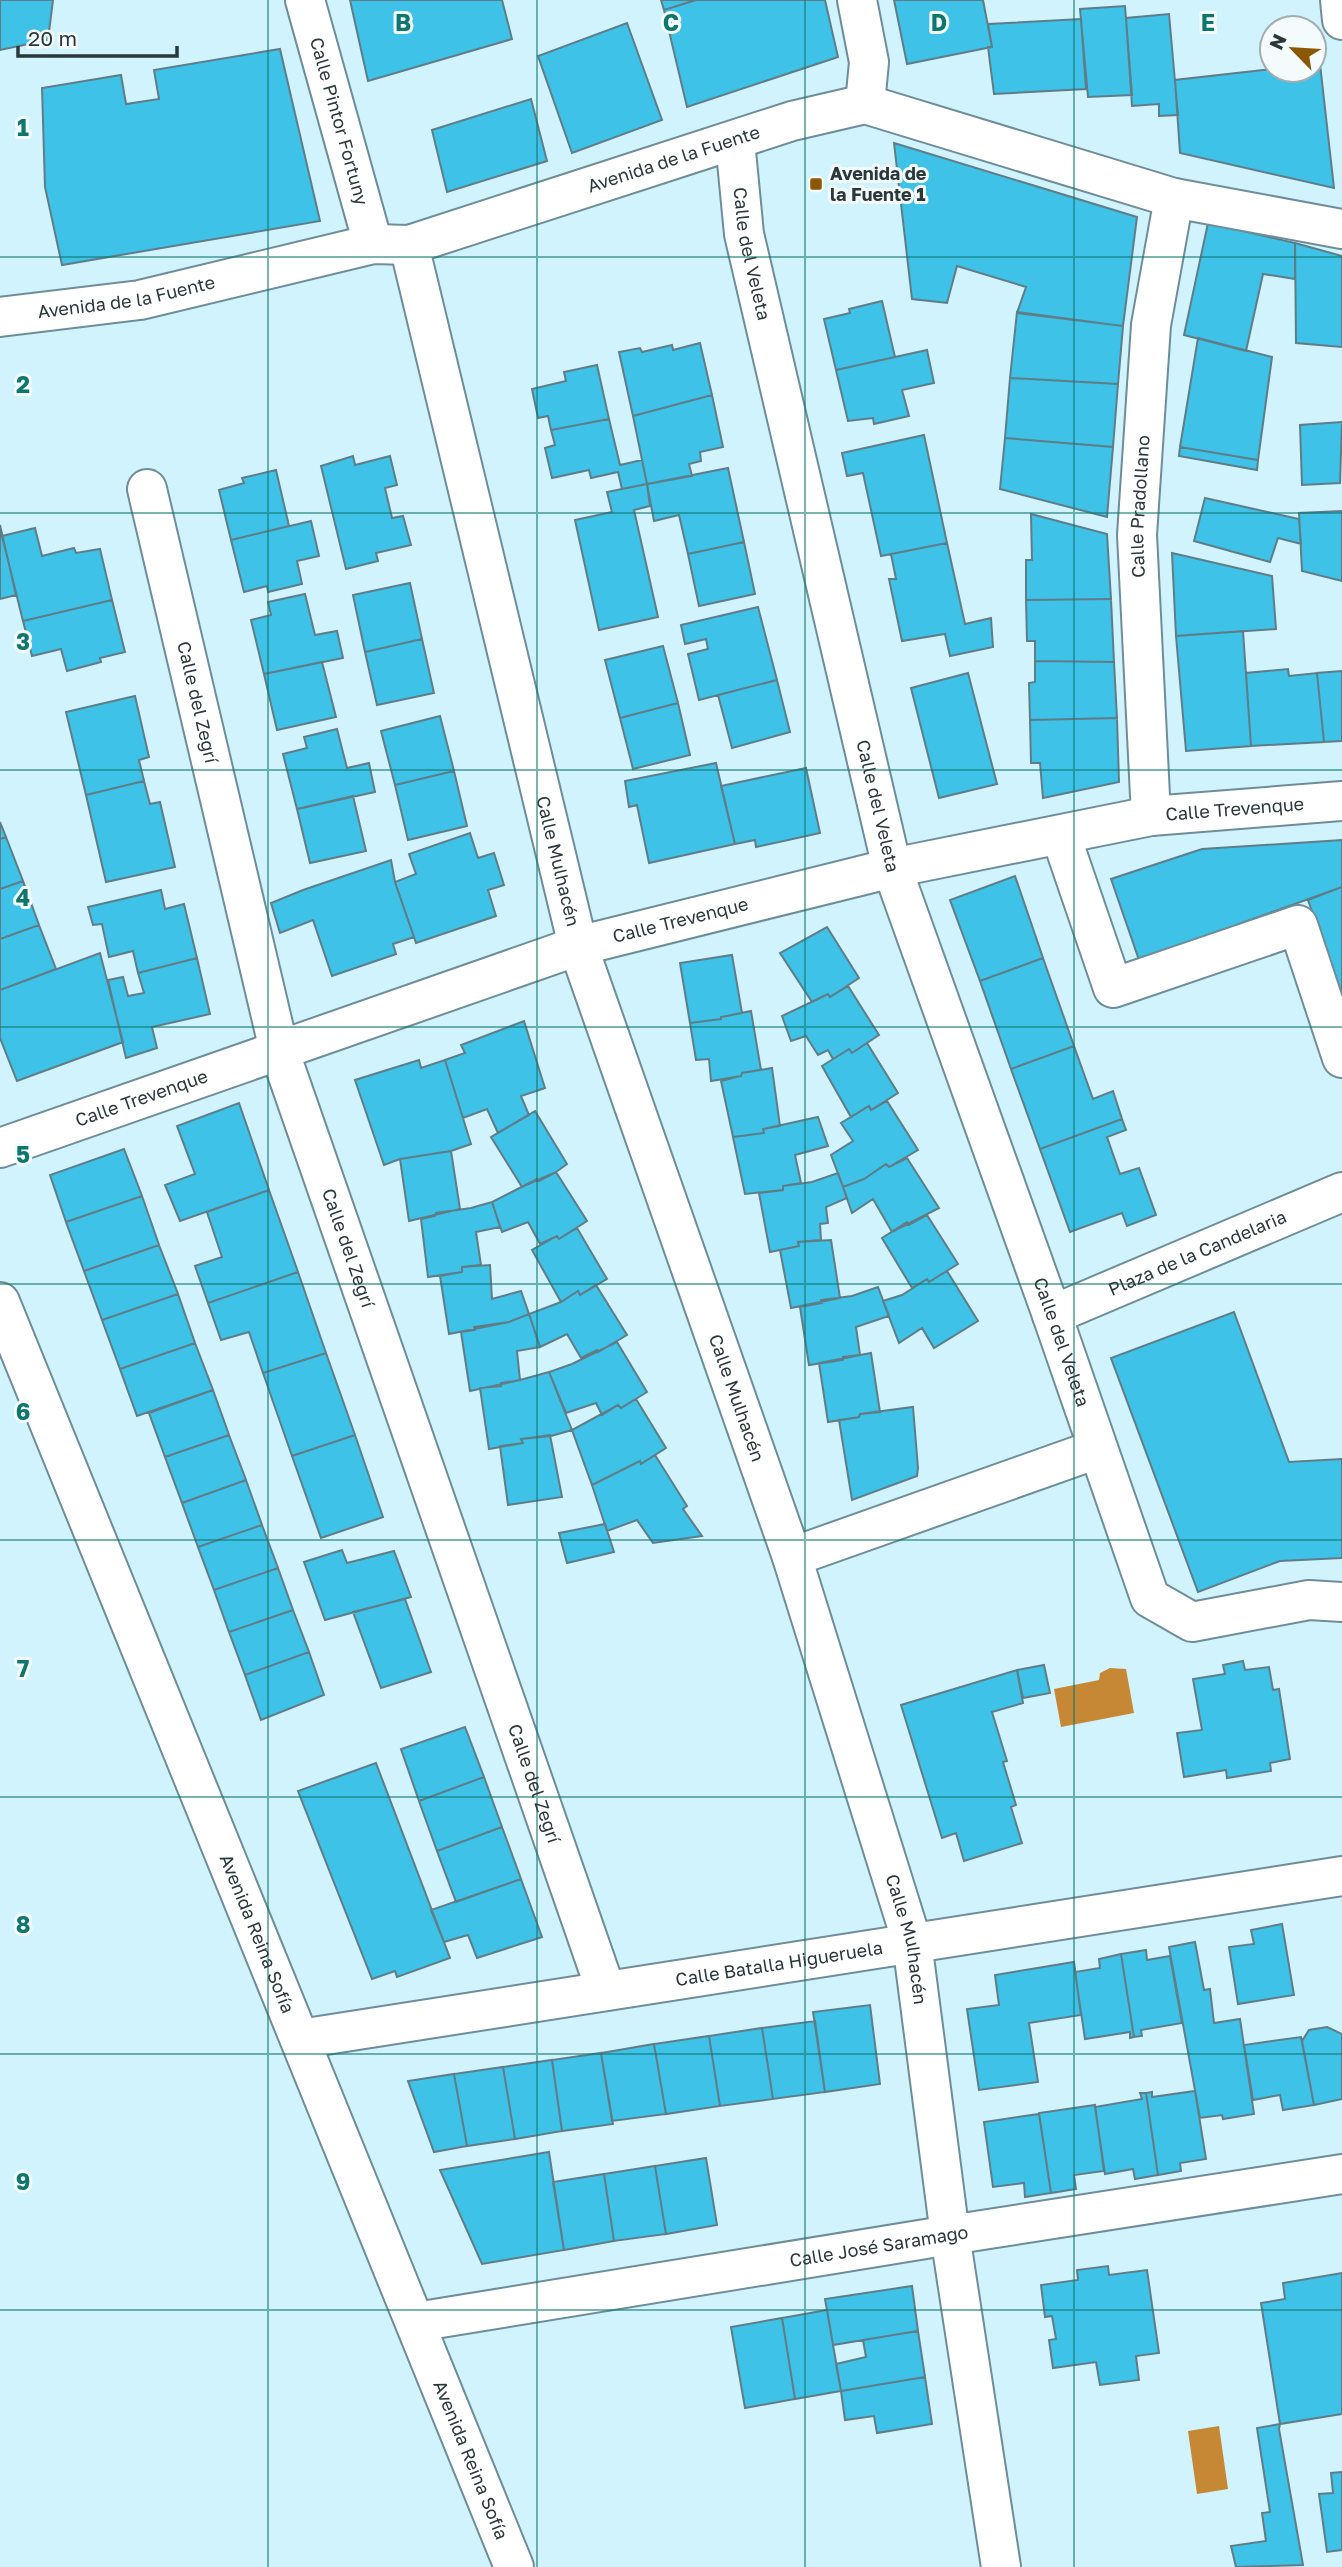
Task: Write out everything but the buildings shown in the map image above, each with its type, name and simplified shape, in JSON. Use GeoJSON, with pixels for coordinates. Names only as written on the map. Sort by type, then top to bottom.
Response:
{"type":"FeatureCollection","features":[{"type":"Feature","properties":{"kind":"street","name":"Calle Pintor Fortuny"},"geometry":{"type":"LineString","coordinates":[[305,0],[391,244]]}},
{"type":"Feature","properties":{"kind":"street"},"geometry":{"type":"LineString","coordinates":[[856,0],[869,62],[865,104],[1174,198],[1342,229]]}},
{"type":"Feature","properties":{"kind":"street"},"geometry":{"type":"LineString","coordinates":[[1340,0],[1342,20]]}},
{"type":"Feature","properties":{"kind":"street","name":"Avenida de la Fuente"},"geometry":{"type":"LineString","coordinates":[[0,317],[140,300],[391,244],[735,141],[792,121],[865,104]]}},
{"type":"Feature","properties":{"kind":"street","name":"Calle del Veleta"},"geometry":{"type":"LineString","coordinates":[[735,141],[744,234],[892,868],[1150,1598],[1192,1622],[1309,1600],[1342,1602]]}},
{"type":"Feature","properties":{"kind":"street","name":"Calle Pradollano"},"geometry":{"type":"LineString","coordinates":[[1151,816],[1137,535],[1151,325],[1174,198]]}},
{"type":"Feature","properties":{"kind":"street","name":"Calle Mulhacén"},"geometry":{"type":"LineString","coordinates":[[391,244],[578,946],[792,1557],[912,1942],[950,2235],[1000,2567]]}},
{"type":"Feature","properties":{"kind":"street","name":"Calle del Zegrí"},"geometry":{"type":"LineString","coordinates":[[147,489],[279,1050],[606,1991]]}},
{"type":"Feature","properties":{"kind":"street","name":"Calle Trevenque"},"geometry":{"type":"LineString","coordinates":[[0,1148],[578,946],[892,868],[1151,816],[1342,801]]}},
{"type":"Feature","properties":{"kind":"street"},"geometry":{"type":"LineString","coordinates":[[1061,836],[1113,988],[1298,925],[1342,1058]]}},
{"type":"Feature","properties":{"kind":"street","name":"Plaza de la Candelaria"},"geometry":{"type":"LineString","coordinates":[[1052,1315],[1342,1192]]}},
{"type":"Feature","properties":{"kind":"street","name":"Avenida Reina Sofía"},"geometry":{"type":"LineString","coordinates":[[0,1302],[514,2567]]}},
{"type":"Feature","properties":{"kind":"street"},"geometry":{"type":"LineString","coordinates":[[792,1557],[1097,1449]]}},
{"type":"Feature","properties":{"kind":"street","name":"Calle Batalla Higueruela"},"geometry":{"type":"LineString","coordinates":[[300,2039],[1342,1876]]}},
{"type":"Feature","properties":{"kind":"street","name":"Calle José Saramago"},"geometry":{"type":"LineString","coordinates":[[416,2322],[1342,2174]]}},
{"type":"Feature","properties":{"kind":"shaded area"},"geometry":{"type":"Polygon","coordinates":[[[1110,1668],[1126,1669],[1134,1713],[1061,1727],[1054,1689],[1099,1680],[1100,1673],[1110,1668]]]}},
{"type":"Feature","properties":{"kind":"shaded area"},"geometry":{"type":"Polygon","coordinates":[[[1219,2426],[1228,2489],[1197,2494],[1188,2431],[1219,2426]]]}},
{"type":"Feature","properties":{"kind":"place","name":"Avenida de la Fuente 1"},"geometry":{"type":"Point","coordinates":[816,184]}}]}
